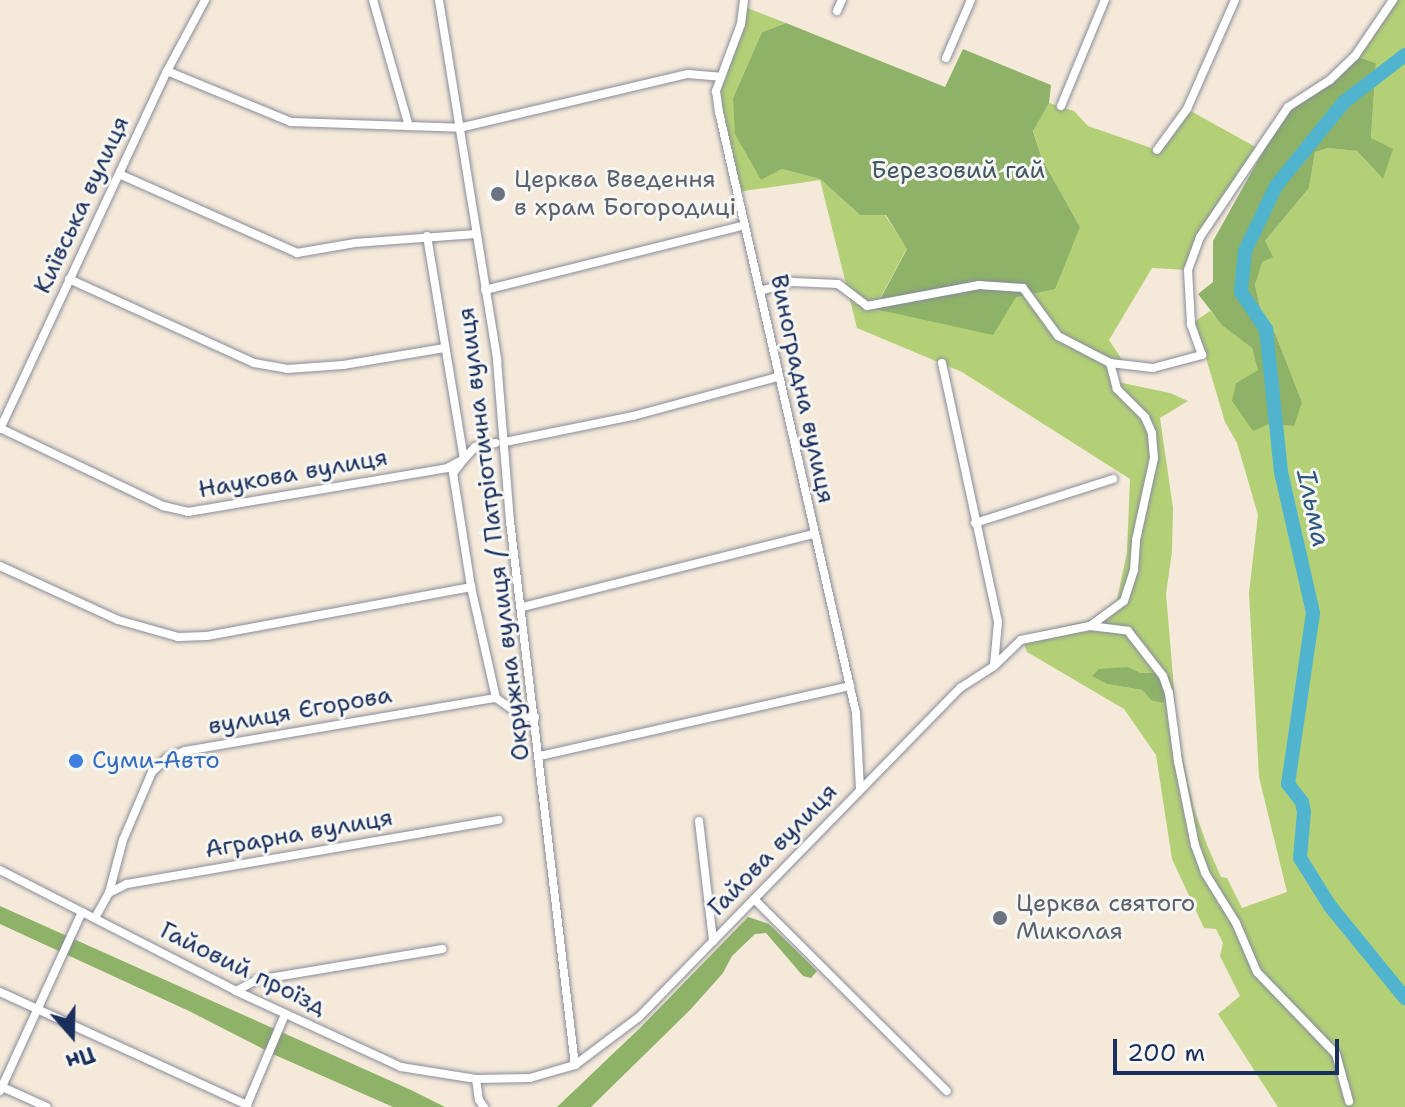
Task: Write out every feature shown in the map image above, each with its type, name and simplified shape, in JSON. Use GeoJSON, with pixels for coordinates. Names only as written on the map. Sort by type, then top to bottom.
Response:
{"type":"FeatureCollection","features":[{"type":"Feature","properties":{"kind":"street","name":"Київська вулиця"},"geometry":{"type":"LineString","coordinates":[[0,428],[167,71],[205,0]]}},
{"type":"Feature","properties":{"kind":"street"},"geometry":{"type":"LineString","coordinates":[[373,0],[409,126]]}},
{"type":"Feature","properties":{"kind":"street","name":"Окружна вулиця / Патріотична вулиця"},"geometry":{"type":"LineString","coordinates":[[439,0],[485,290],[500,442],[523,607],[575,1065]]}},
{"type":"Feature","properties":{"kind":"street","name":"Виноградна вулиця"},"geometry":{"type":"LineString","coordinates":[[744,0],[741,24],[716,91],[719,112],[850,686],[860,747],[860,790]]}},
{"type":"Feature","properties":{"kind":"street"},"geometry":{"type":"LineString","coordinates":[[837,11],[842,0]]}},
{"type":"Feature","properties":{"kind":"street"},"geometry":{"type":"LineString","coordinates":[[946,58],[971,0]]}},
{"type":"Feature","properties":{"kind":"street"},"geometry":{"type":"LineString","coordinates":[[1061,106],[1105,0]]}},
{"type":"Feature","properties":{"kind":"street"},"geometry":{"type":"LineString","coordinates":[[1157,150],[1187,109],[1235,0]]}},
{"type":"Feature","properties":{"kind":"street"},"geometry":{"type":"LineString","coordinates":[[760,291],[792,282],[838,284],[867,306],[979,285],[1023,288],[1058,336],[1110,363],[1153,368],[1202,355],[1191,324],[1188,270],[1200,237],[1288,107],[1330,80],[1355,56],[1393,0]]}},
{"type":"Feature","properties":{"kind":"street"},"geometry":{"type":"LineString","coordinates":[[167,71],[291,122],[459,128],[688,74],[720,77]]}},
{"type":"Feature","properties":{"kind":"street"},"geometry":{"type":"LineString","coordinates":[[119,174],[297,253],[427,236],[476,234]]}},
{"type":"Feature","properties":{"kind":"street"},"geometry":{"type":"LineString","coordinates":[[485,290],[745,225]]}},
{"type":"Feature","properties":{"kind":"street"},"geometry":{"type":"LineString","coordinates":[[427,236],[464,459],[453,473],[471,587],[496,698],[523,717],[535,717]]}},
{"type":"Feature","properties":{"kind":"street"},"geometry":{"type":"LineString","coordinates":[[69,279],[254,363],[287,369],[343,365],[445,348]]}},
{"type":"Feature","properties":{"kind":"street"},"geometry":{"type":"LineString","coordinates":[[942,363],[998,622],[994,666]]}},
{"type":"Feature","properties":{"kind":"street"},"geometry":{"type":"LineString","coordinates":[[1090,626],[1124,601],[1134,570],[1136,540],[1154,458],[1152,433],[1145,417],[1117,389],[1110,363]]}},
{"type":"Feature","properties":{"kind":"street","name":"Наукова вулиця"},"geometry":{"type":"LineString","coordinates":[[0,428],[163,506],[188,512],[447,468],[464,459],[475,447],[633,416],[778,377]]}},
{"type":"Feature","properties":{"kind":"street"},"geometry":{"type":"LineString","coordinates":[[975,523],[1113,479]]}},
{"type":"Feature","properties":{"kind":"street"},"geometry":{"type":"LineString","coordinates":[[523,607],[814,534]]}},
{"type":"Feature","properties":{"kind":"street"},"geometry":{"type":"LineString","coordinates":[[0,566],[118,620],[178,637],[207,636],[471,587]]}},
{"type":"Feature","properties":{"kind":"street"},"geometry":{"type":"LineString","coordinates":[[1090,626],[1128,631],[1136,637],[1163,676],[1169,693],[1178,761],[1195,845],[1205,873],[1236,923],[1257,972],[1336,1054],[1349,1101]]}},
{"type":"Feature","properties":{"kind":"street","name":"Гайова вулиця"},"geometry":{"type":"LineString","coordinates":[[476,1079],[516,1081],[575,1065],[662,997],[960,688],[994,666],[1021,640],[1090,626]]}},
{"type":"Feature","properties":{"kind":"street"},"geometry":{"type":"LineString","coordinates":[[540,756],[850,686]]}},
{"type":"Feature","properties":{"kind":"street","name":"вулиця Єгорова"},"geometry":{"type":"LineString","coordinates":[[95,918],[109,893],[123,840],[152,772],[167,758],[185,751],[496,698]]}},
{"type":"Feature","properties":{"kind":"street","name":"Аграрна вулиця"},"geometry":{"type":"LineString","coordinates":[[109,893],[127,884],[499,820]]}},
{"type":"Feature","properties":{"kind":"street"},"geometry":{"type":"LineString","coordinates":[[699,821],[713,941]]}},
{"type":"Feature","properties":{"kind":"street","name":"Гайовий проїзд"},"geometry":{"type":"LineString","coordinates":[[0,870],[236,991],[401,1067],[476,1079]]}},
{"type":"Feature","properties":{"kind":"street"},"geometry":{"type":"LineString","coordinates":[[754,899],[947,1091]]}},
{"type":"Feature","properties":{"kind":"street"},"geometry":{"type":"LineString","coordinates":[[47,1107],[1,1088],[82,912]]}},
{"type":"Feature","properties":{"kind":"street"},"geometry":{"type":"LineString","coordinates":[[236,991],[257,980],[442,949]]}},
{"type":"Feature","properties":{"kind":"street"},"geometry":{"type":"LineString","coordinates":[[0,992],[246,1106],[285,1014]]}},
{"type":"Feature","properties":{"kind":"street"},"geometry":{"type":"LineString","coordinates":[[476,1079],[479,1100],[484,1107]]}},
{"type":"Feature","properties":{"kind":"green space"},"geometry":{"type":"Polygon","coordinates":[[[1396,0],[1405,0],[1405,1107],[1278,1107],[1218,1014],[1240,996],[1220,956],[1223,943],[1216,929],[1204,928],[1172,859],[1156,755],[1124,709],[1027,652],[1021,636],[1090,620],[1117,600],[1127,552],[1130,479],[962,372],[857,328],[820,180],[737,192],[719,112],[720,77],[745,7],[786,23],[762,32],[733,98],[761,180],[782,169],[820,179],[860,215],[885,215],[907,248],[875,308],[1016,296],[1080,227],[1042,159],[1033,130],[1049,103],[1074,111],[1088,126],[1157,150],[1187,109],[1261,150],[1220,203],[1188,270],[1152,268],[1109,340],[1125,364],[1111,363],[1113,381],[1170,393],[1188,401],[1160,418],[1173,508],[1172,551],[1166,594],[1178,736],[1194,809],[1207,845],[1221,877],[1227,878],[1242,908],[1287,892],[1259,777],[1249,593],[1258,515],[1237,443],[1225,422],[1206,358],[1202,355],[1191,324],[1210,311],[1252,348],[1259,370],[1236,383],[1302,402],[1275,333],[1261,312],[1255,285],[1265,241],[1309,188],[1315,152],[1328,148],[1357,151],[1382,178],[1371,138],[1376,63],[1355,56],[1396,0]],[[1128,667],[1107,684],[1142,690],[1151,700],[1167,692],[1155,673],[1141,673],[1128,667]]]}},
{"type":"Feature","properties":{"kind":"green space","name":"Березовий гай"},"geometry":{"type":"Polygon","coordinates":[[[786,23],[945,87],[963,49],[1051,85],[1049,103],[1033,131],[1042,159],[1080,227],[1055,289],[1016,297],[993,335],[875,309],[907,249],[886,215],[860,215],[820,179],[782,169],[761,180],[735,134],[733,98],[762,32],[786,23]]]}},
{"type":"Feature","properties":{"kind":"green space"},"geometry":{"type":"Polygon","coordinates":[[[1355,56],[1376,63],[1371,138],[1393,149],[1383,179],[1357,151],[1328,148],[1315,152],[1309,188],[1265,241],[1273,257],[1262,262],[1255,285],[1261,312],[1275,333],[1302,402],[1294,426],[1269,424],[1253,431],[1232,401],[1236,383],[1258,370],[1252,348],[1222,325],[1198,294],[1213,282],[1213,241],[1288,107],[1355,56]]]}},
{"type":"Feature","properties":{"kind":"green space"},"geometry":{"type":"Polygon","coordinates":[[[1128,667],[1141,673],[1155,673],[1167,692],[1163,703],[1151,700],[1142,690],[1107,684],[1092,676],[1099,669],[1128,667]]]}},
{"type":"Feature","properties":{"kind":"green space"},"geometry":{"type":"Polygon","coordinates":[[[0,906],[445,1107],[393,1107],[275,1055],[189,1011],[0,924],[0,906]]]}},
{"type":"Feature","properties":{"kind":"green space"},"geometry":{"type":"Polygon","coordinates":[[[748,917],[769,924],[817,971],[811,978],[803,976],[766,933],[755,934],[732,956],[723,973],[690,1010],[591,1107],[557,1107],[641,1027],[748,917]]]}},
{"type":"Feature","properties":{"kind":"waterway","name":"Ільма"},"geometry":{"type":"LineString","coordinates":[[1405,55],[1344,102],[1276,186],[1245,251],[1241,292],[1266,329],[1281,472],[1313,613],[1288,784],[1302,802],[1304,812],[1300,858],[1330,906],[1405,998]]}},
{"type":"Feature","properties":{"kind":"place","name":"Церква Введення в храм Богородиці"},"geometry":{"type":"Point","coordinates":[498,194]}},
{"type":"Feature","properties":{"kind":"place","name":"Суми-Авто"},"geometry":{"type":"Point","coordinates":[76,761]}},
{"type":"Feature","properties":{"kind":"place","name":"Церква святого Миколая"},"geometry":{"type":"Point","coordinates":[1000,918]}}]}
